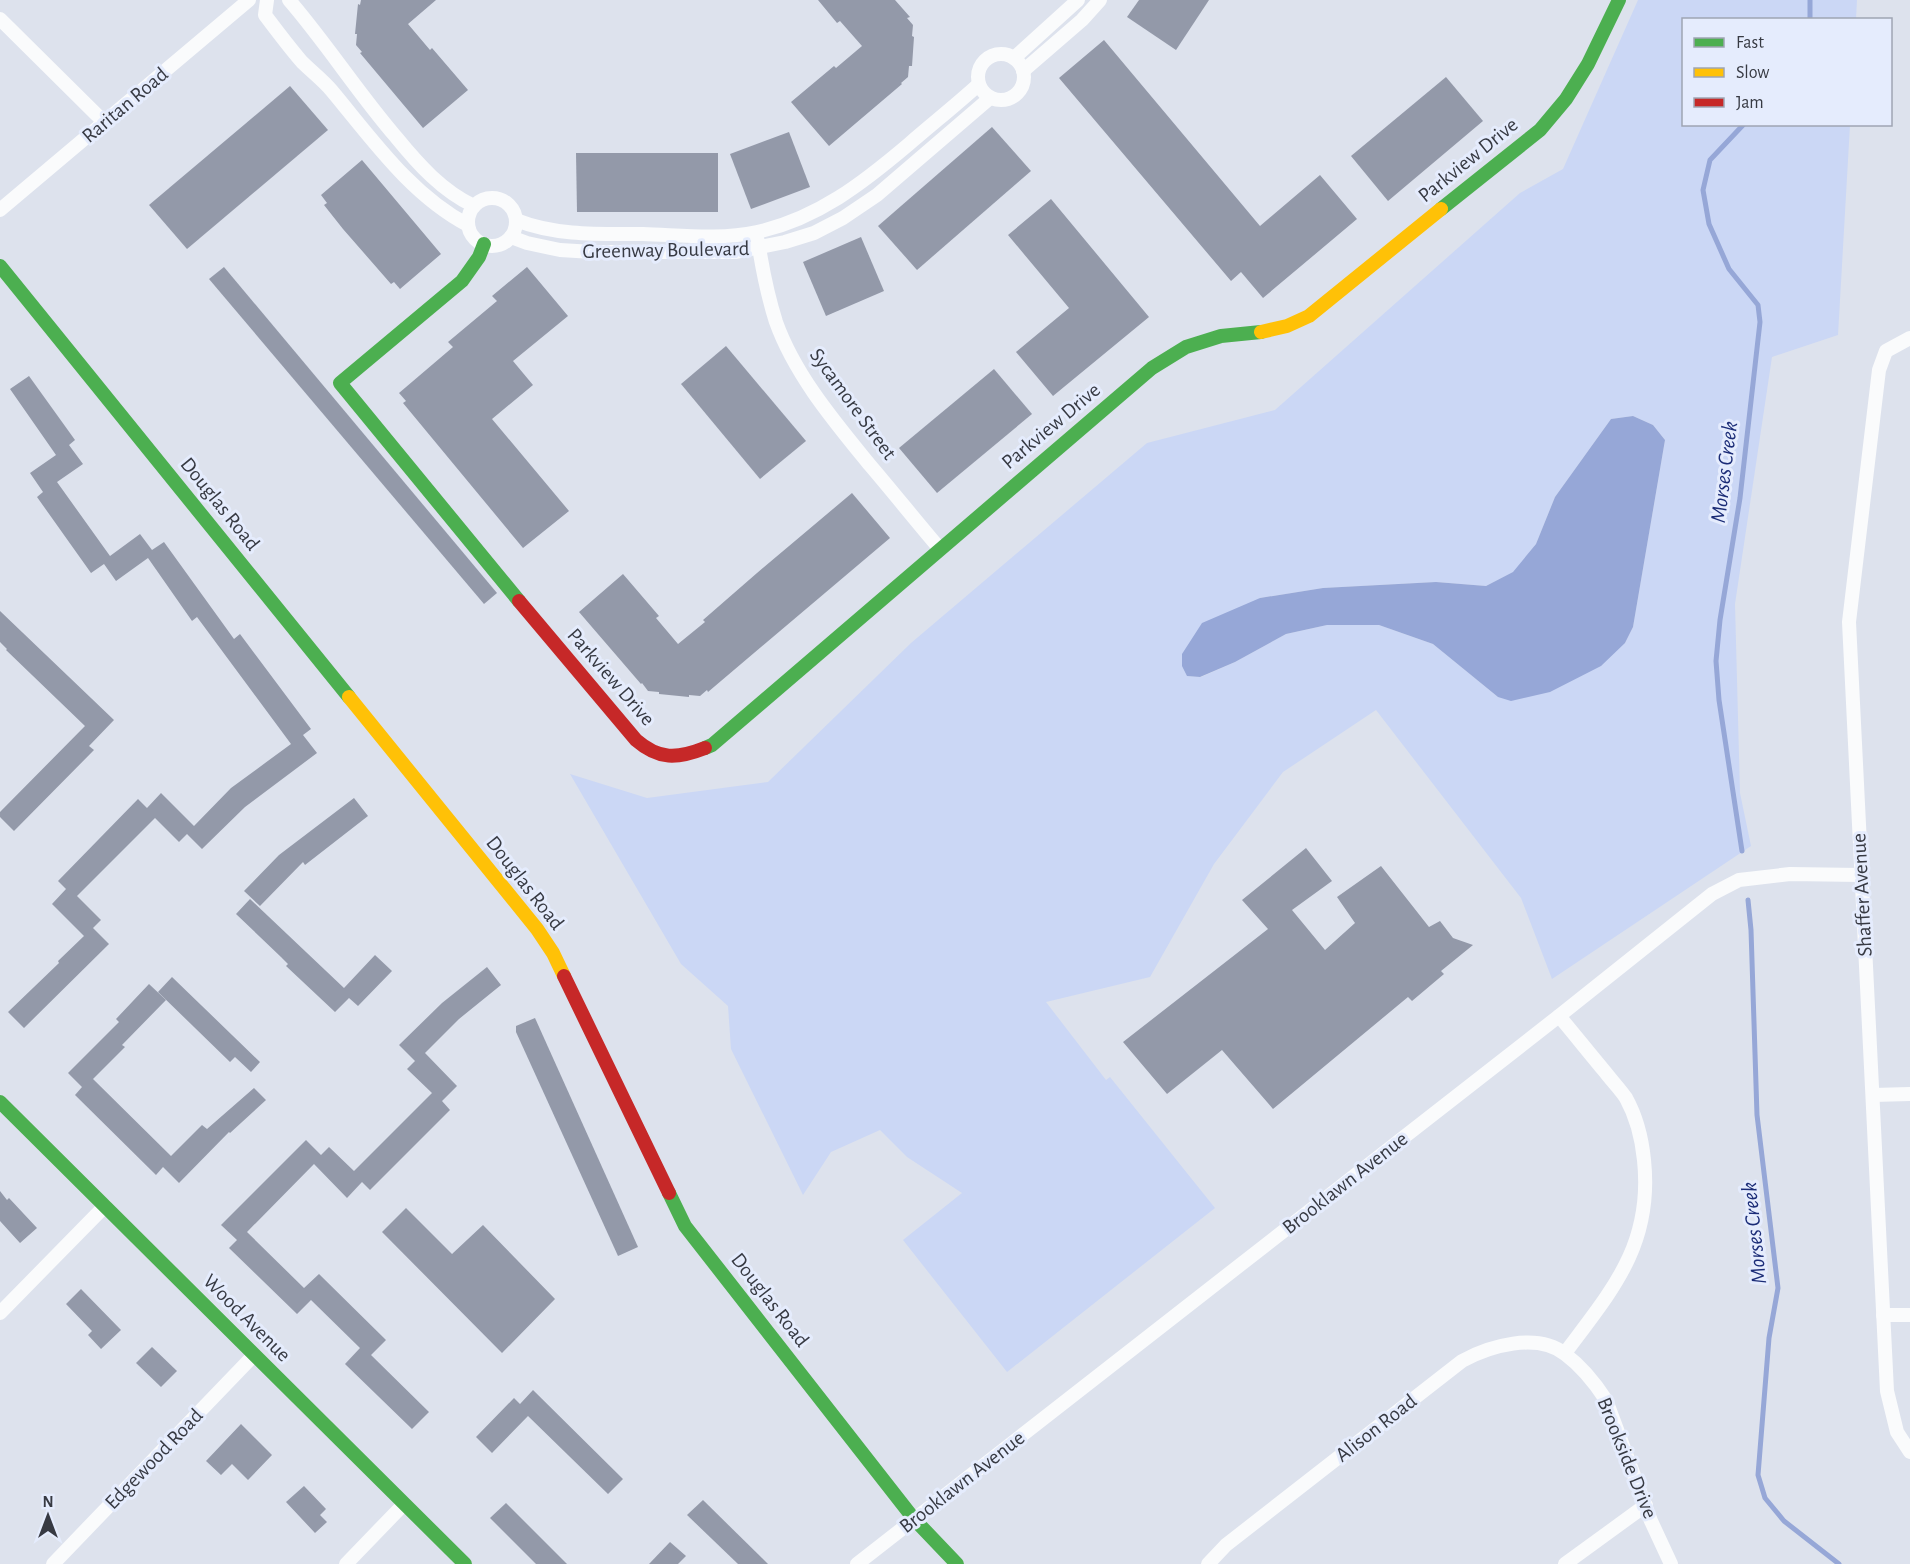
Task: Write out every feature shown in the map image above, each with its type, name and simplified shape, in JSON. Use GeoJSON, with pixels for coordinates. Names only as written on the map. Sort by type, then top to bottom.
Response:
{"type":"FeatureCollection","features":[{"type":"Feature","properties":{"kind":"street","name":"Raritan Road"},"geometry":{"type":"LineString","coordinates":[[0,210],[249,0]]}},
{"type":"Feature","properties":{"kind":"street"},"geometry":{"type":"LineString","coordinates":[[267,0],[265,15],[303,63],[322,79],[400,172],[421,193],[468,225]]}},
{"type":"Feature","properties":{"kind":"street"},"geometry":{"type":"LineString","coordinates":[[289,0],[340,64],[364,99],[415,159],[435,180],[474,206]]}},
{"type":"Feature","properties":{"kind":"street"},"geometry":{"type":"LineString","coordinates":[[1014,58],[1078,0]]}},
{"type":"Feature","properties":{"kind":"street"},"geometry":{"type":"LineString","coordinates":[[1023,70],[1082,20],[1100,0]]}},
{"type":"Feature","properties":{"kind":"street","name":"Parkview Drive"},"geometry":{"type":"LineString","coordinates":[[484,244],[479,257],[462,281],[340,383],[636,740],[651,752],[669,756],[694,754],[712,745],[1152,368],[1186,347],[1221,336],[1262,332],[1287,326],[1309,316],[1540,130],[1566,99],[1588,64],[1619,0]]}},
{"type":"Feature","properties":{"kind":"street"},"geometry":{"type":"LineString","coordinates":[[0,19],[104,122]]}},
{"type":"Feature","properties":{"kind":"street"},"geometry":{"type":"LineString","coordinates":[[1000,54],[1014,58],[1023,70],[1023,86],[1013,98],[998,100],[990,98],[978,85],[978,70],[986,59],[1000,54]]}},
{"type":"Feature","properties":{"kind":"street"},"geometry":{"type":"LineString","coordinates":[[322,79],[340,64]]}},
{"type":"Feature","properties":{"kind":"street","name":"Greenway Boulevard"},"geometry":{"type":"LineString","coordinates":[[516,220],[531,226],[563,232],[596,234],[736,235],[781,225],[837,200],[866,180],[978,85]]}},
{"type":"Feature","properties":{"kind":"street","name":"Greenway Boulevard"},"geometry":{"type":"LineString","coordinates":[[511,237],[560,250],[736,252],[814,233],[843,218],[877,195],[990,98]]}},
{"type":"Feature","properties":{"kind":"street"},"geometry":{"type":"LineString","coordinates":[[485,199],[499,199],[511,207],[516,220],[511,237],[499,245],[484,244],[473,236],[468,225],[474,206],[485,199]]}},
{"type":"Feature","properties":{"kind":"street","name":"Sycamore Street"},"geometry":{"type":"LineString","coordinates":[[756,232],[776,322],[790,352],[821,404],[940,549]]}},
{"type":"Feature","properties":{"kind":"street","name":"Douglas Road"},"geometry":{"type":"LineString","coordinates":[[0,266],[537,929],[553,953],[685,1226],[914,1518],[957,1564]]}},
{"type":"Feature","properties":{"kind":"street","name":"Shaffer Avenue"},"geometry":{"type":"LineString","coordinates":[[1905,341],[1886,351],[1879,370],[1849,622],[1887,1391],[1897,1432],[1910,1452]]}},
{"type":"Feature","properties":{"kind":"street","name":"Brooklawn Avenue"},"geometry":{"type":"LineString","coordinates":[[857,1564],[1560,1016],[1712,894],[1739,880],[1790,874],[1860,875]]}},
{"type":"Feature","properties":{"kind":"street"},"geometry":{"type":"LineString","coordinates":[[1560,1016],[1626,1098],[1640,1135],[1646,1174],[1643,1213],[1636,1241],[1625,1268],[1565,1353]]}},
{"type":"Feature","properties":{"kind":"street"},"geometry":{"type":"LineString","coordinates":[[1873,1095],[1910,1094]]}},
{"type":"Feature","properties":{"kind":"street","name":"Wood Avenue"},"geometry":{"type":"LineString","coordinates":[[0,1102],[465,1564]]}},
{"type":"Feature","properties":{"kind":"street"},"geometry":{"type":"LineString","coordinates":[[0,1313],[105,1206]]}},
{"type":"Feature","properties":{"kind":"street"},"geometry":{"type":"LineString","coordinates":[[1882,1316],[1910,1315]]}},
{"type":"Feature","properties":{"kind":"street","name":"Alison Road"},"geometry":{"type":"LineString","coordinates":[[1208,1564],[1226,1545],[1462,1361],[1491,1348],[1522,1343],[1543,1346],[1565,1353]]}},
{"type":"Feature","properties":{"kind":"street","name":"Brookside Drive"},"geometry":{"type":"LineString","coordinates":[[1565,1353],[1594,1382],[1606,1400],[1671,1564]]}},
{"type":"Feature","properties":{"kind":"street","name":"Edgewood Road"},"geometry":{"type":"LineString","coordinates":[[53,1564],[254,1355]]}},
{"type":"Feature","properties":{"kind":"street"},"geometry":{"type":"LineString","coordinates":[[346,1564],[404,1503]]}},
{"type":"Feature","properties":{"kind":"street"},"geometry":{"type":"LineString","coordinates":[[1565,1564],[1646,1505]]}},
{"type":"Feature","properties":{"kind":"shaded area"},"geometry":{"type":"Polygon","coordinates":[[[1638,0],[1857,0],[1856,18],[1682,18],[1682,126],[1850,126],[1838,335],[1772,357],[1735,604],[1740,793],[1751,846],[1552,979],[1521,898],[1376,710],[1283,772],[1214,864],[1150,977],[1046,1002],[1106,1080],[1110,1077],[1215,1208],[1007,1372],[903,1240],[962,1193],[907,1157],[880,1130],[831,1152],[803,1195],[731,1049],[728,1006],[681,964],[570,774],[647,798],[768,782],[911,643],[1147,443],[1275,410],[1520,193],[1563,169],[1638,0]],[[1633,416],[1611,419],[1555,497],[1536,544],[1514,572],[1486,586],[1436,582],[1323,588],[1260,598],[1187,676],[1201,677],[1235,662],[1286,634],[1327,625],[1379,625],[1433,644],[1498,697],[1625,643],[1633,627],[1665,440],[1653,425],[1633,416]]]}},
{"type":"Feature","properties":{"kind":"shaded area"},"geometry":{"type":"Polygon","coordinates":[[[1633,416],[1653,425],[1665,440],[1633,627],[1625,643],[1601,666],[1550,692],[1511,701],[1498,697],[1433,644],[1379,625],[1327,625],[1286,634],[1235,662],[1200,677],[1187,676],[1182,666],[1182,654],[1202,623],[1260,598],[1323,588],[1436,582],[1486,586],[1513,572],[1536,544],[1555,497],[1611,419],[1633,416]]]}},
{"type":"Feature","properties":{"kind":"building"},"geometry":{"type":"Polygon","coordinates":[[[361,0],[436,0],[408,24],[468,90],[423,128],[360,53],[362,52],[356,45],[358,4],[360,5],[361,0]]]}},
{"type":"Feature","properties":{"kind":"building"},"geometry":{"type":"Polygon","coordinates":[[[818,0],[895,0],[910,17],[907,18],[913,25],[912,36],[914,37],[912,66],[909,66],[908,77],[829,146],[791,102],[862,46],[840,21],[837,23],[818,0]]]}},
{"type":"Feature","properties":{"kind":"building"},"geometry":{"type":"Polygon","coordinates":[[[1139,0],[1209,0],[1176,50],[1127,17],[1139,0]]]}},
{"type":"Feature","properties":{"kind":"building"},"geometry":{"type":"Polygon","coordinates":[[[1104,40],[1260,226],[1320,175],[1357,219],[1263,298],[1241,272],[1231,281],[1059,78],[1104,40]]]}},
{"type":"Feature","properties":{"kind":"building"},"geometry":{"type":"Polygon","coordinates":[[[1446,77],[1483,121],[1388,201],[1351,156],[1446,77]]]}},
{"type":"Feature","properties":{"kind":"building"},"geometry":{"type":"Polygon","coordinates":[[[290,86],[328,130],[187,249],[149,205],[290,86]]]}},
{"type":"Feature","properties":{"kind":"building"},"geometry":{"type":"Polygon","coordinates":[[[992,127],[1031,171],[917,270],[878,226],[992,127]]]}},
{"type":"Feature","properties":{"kind":"building"},"geometry":{"type":"Polygon","coordinates":[[[789,132],[810,187],[751,209],[730,154],[789,132]]]}},
{"type":"Feature","properties":{"kind":"building"},"geometry":{"type":"Polygon","coordinates":[[[576,153],[718,153],[718,212],[577,212],[576,153]]]}},
{"type":"Feature","properties":{"kind":"building"},"geometry":{"type":"Polygon","coordinates":[[[362,160],[441,254],[400,289],[394,282],[391,284],[343,229],[324,205],[327,203],[321,195],[362,160]]]}},
{"type":"Feature","properties":{"kind":"building"},"geometry":{"type":"Polygon","coordinates":[[[1051,199],[1149,317],[1053,396],[1016,352],[1069,308],[1008,235],[1051,199]]]}},
{"type":"Feature","properties":{"kind":"building"},"geometry":{"type":"Polygon","coordinates":[[[861,237],[884,291],[826,316],[803,262],[861,237]]]}},
{"type":"Feature","properties":{"kind":"building"},"geometry":{"type":"Polygon","coordinates":[[[224,267],[497,593],[484,604],[209,279],[224,267]]]}},
{"type":"Feature","properties":{"kind":"building"},"geometry":{"type":"Polygon","coordinates":[[[527,267],[568,316],[513,361],[533,385],[492,419],[569,511],[523,548],[403,403],[406,401],[399,393],[453,347],[448,342],[497,301],[492,296],[527,267]]]}},
{"type":"Feature","properties":{"kind":"building"},"geometry":{"type":"Polygon","coordinates":[[[726,346],[806,441],[760,479],[681,384],[726,346]]]}},
{"type":"Feature","properties":{"kind":"building"},"geometry":{"type":"Polygon","coordinates":[[[994,369],[1032,414],[937,493],[899,448],[994,369]]]}},
{"type":"Feature","properties":{"kind":"building"},"geometry":{"type":"Polygon","coordinates":[[[29,376],[75,440],[69,445],[83,464],[57,482],[110,556],[140,534],[152,550],[164,542],[234,639],[240,634],[311,729],[303,735],[317,753],[245,807],[202,849],[187,834],[179,842],[155,818],[77,896],[101,920],[93,928],[109,944],[24,1028],[8,1012],[84,936],[52,904],[66,889],[58,881],[138,799],[147,808],[161,793],[194,826],[231,788],[291,744],[197,617],[192,621],[148,558],[116,581],[104,564],[91,573],[37,497],[43,492],[30,473],[56,455],[10,389],[29,376]]]}},
{"type":"Feature","properties":{"kind":"building"},"geometry":{"type":"Polygon","coordinates":[[[852,493],[890,538],[708,692],[707,690],[700,696],[689,695],[689,697],[648,691],[579,612],[623,574],[659,616],[656,618],[678,644],[757,573],[852,493]]]}},
{"type":"Feature","properties":{"kind":"building"},"geometry":{"type":"Polygon","coordinates":[[[0,611],[114,720],[89,746],[94,750],[14,831],[0,817],[0,812],[85,726],[0,642],[0,611]]]}},
{"type":"Feature","properties":{"kind":"building"},"geometry":{"type":"Polygon","coordinates":[[[354,798],[368,816],[305,865],[303,862],[260,906],[244,891],[279,855],[354,798]]]}},
{"type":"Feature","properties":{"kind":"building"},"geometry":{"type":"Polygon","coordinates":[[[1306,848],[1332,881],[1292,910],[1325,950],[1355,923],[1337,897],[1381,866],[1429,927],[1440,921],[1453,938],[1473,945],[1441,971],[1444,974],[1412,1001],[1408,997],[1273,1109],[1222,1050],[1167,1094],[1123,1042],[1268,929],[1242,900],[1306,848]]]}},
{"type":"Feature","properties":{"kind":"building"},"geometry":{"type":"Polygon","coordinates":[[[250,899],[344,988],[375,955],[392,971],[358,1006],[349,998],[335,1012],[236,914],[250,899]]]}},
{"type":"Feature","properties":{"kind":"building"},"geometry":{"type":"Polygon","coordinates":[[[487,967],[501,985],[459,1019],[425,1053],[457,1086],[442,1101],[450,1110],[370,1190],[362,1182],[347,1198],[314,1164],[247,1232],[304,1288],[319,1274],[386,1340],[371,1355],[429,1412],[412,1429],[345,1364],[360,1348],[311,1300],[297,1314],[229,1248],[237,1240],[221,1225],[306,1140],[321,1155],[329,1147],[354,1171],[432,1093],[407,1069],[415,1061],[399,1045],[442,1003],[487,967]]]}},
{"type":"Feature","properties":{"kind":"building"},"geometry":{"type":"Polygon","coordinates":[[[172,977],[260,1062],[251,1072],[235,1057],[230,1062],[158,992],[172,977]]]}},
{"type":"Feature","properties":{"kind":"building"},"geometry":{"type":"Polygon","coordinates":[[[149,984],[166,1000],[93,1079],[171,1156],[202,1125],[207,1129],[254,1088],[266,1100],[229,1132],[179,1183],[163,1167],[156,1175],[75,1095],[82,1087],[68,1073],[119,1022],[116,1019],[149,984]]]}},
{"type":"Feature","properties":{"kind":"building"},"geometry":{"type":"Polygon","coordinates":[[[535,1018],[638,1247],[618,1256],[516,1032],[516,1026],[535,1018]]]}},
{"type":"Feature","properties":{"kind":"building"},"geometry":{"type":"Polygon","coordinates":[[[0,1191],[37,1228],[20,1243],[0,1221],[0,1191]]]}},
{"type":"Feature","properties":{"kind":"building"},"geometry":{"type":"Polygon","coordinates":[[[406,1208],[452,1254],[483,1225],[555,1299],[502,1353],[382,1232],[406,1208]]]}},
{"type":"Feature","properties":{"kind":"building"},"geometry":{"type":"Polygon","coordinates":[[[81,1289],[121,1330],[101,1349],[88,1335],[92,1331],[66,1304],[81,1289]]]}},
{"type":"Feature","properties":{"kind":"building"},"geometry":{"type":"Polygon","coordinates":[[[152,1347],[177,1371],[161,1387],[136,1363],[152,1347]]]}},
{"type":"Feature","properties":{"kind":"building"},"geometry":{"type":"Polygon","coordinates":[[[533,1390],[623,1479],[608,1494],[528,1416],[492,1453],[476,1437],[514,1398],[520,1404],[533,1390]]]}},
{"type":"Feature","properties":{"kind":"building"},"geometry":{"type":"Polygon","coordinates":[[[241,1424],[272,1455],[248,1480],[232,1464],[221,1475],[206,1461],[241,1424]]]}},
{"type":"Feature","properties":{"kind":"building"},"geometry":{"type":"Polygon","coordinates":[[[304,1486],[326,1509],[320,1515],[327,1522],[315,1533],[286,1502],[304,1486]]]}},
{"type":"Feature","properties":{"kind":"building"},"geometry":{"type":"Polygon","coordinates":[[[703,1500],[768,1564],[738,1564],[687,1515],[703,1500]]]}},
{"type":"Feature","properties":{"kind":"building"},"geometry":{"type":"Polygon","coordinates":[[[506,1503],[567,1564],[536,1564],[490,1518],[506,1503]]]}},
{"type":"Feature","properties":{"kind":"building"},"geometry":{"type":"Polygon","coordinates":[[[670,1542],[686,1556],[678,1564],[649,1564],[670,1542]]]}},
{"type":"Feature","properties":{"kind":"waterway","name":"Morses Creek"},"geometry":{"type":"LineString","coordinates":[[1810,0],[1810,18]]}},
{"type":"Feature","properties":{"kind":"waterway","name":"Morses Creek"},"geometry":{"type":"LineString","coordinates":[[1742,126],[1710,160],[1703,190],[1709,224],[1729,269],[1758,305],[1760,322],[1740,498],[1720,620],[1716,661],[1719,700],[1742,851]]}},
{"type":"Feature","properties":{"kind":"waterway","name":"Morses Creek"},"geometry":{"type":"LineString","coordinates":[[1748,900],[1757,1115],[1778,1288],[1769,1338],[1758,1475],[1765,1498],[1784,1521],[1839,1564]]}},
{"type":"Feature","properties":{"kind":"traffic: fast"},"geometry":{"type":"LineString","coordinates":[[1441,209],[1540,130],[1566,99],[1588,64],[1619,0]]}},
{"type":"Feature","properties":{"kind":"traffic: fast"},"geometry":{"type":"LineString","coordinates":[[484,244],[479,257],[462,281],[340,383],[519,601]]}},
{"type":"Feature","properties":{"kind":"traffic: fast"},"geometry":{"type":"LineString","coordinates":[[0,266],[349,697]]}},
{"type":"Feature","properties":{"kind":"traffic: fast"},"geometry":{"type":"LineString","coordinates":[[705,748],[712,745],[1152,368],[1186,347],[1221,336],[1261,332]]}},
{"type":"Feature","properties":{"kind":"traffic: fast"},"geometry":{"type":"LineString","coordinates":[[0,1102],[465,1564]]}},
{"type":"Feature","properties":{"kind":"traffic: fast"},"geometry":{"type":"LineString","coordinates":[[669,1193],[685,1226],[914,1519],[957,1564]]}},
{"type":"Feature","properties":{"kind":"traffic: slow"},"geometry":{"type":"LineString","coordinates":[[1261,332],[1287,326],[1309,316],[1441,209]]}},
{"type":"Feature","properties":{"kind":"traffic: slow"},"geometry":{"type":"LineString","coordinates":[[349,697],[537,929],[553,953],[564,976]]}},
{"type":"Feature","properties":{"kind":"traffic: jam"},"geometry":{"type":"LineString","coordinates":[[519,601],[644,747],[669,756],[705,748]]}},
{"type":"Feature","properties":{"kind":"traffic: jam"},"geometry":{"type":"LineString","coordinates":[[564,976],[669,1193]]}}]}
